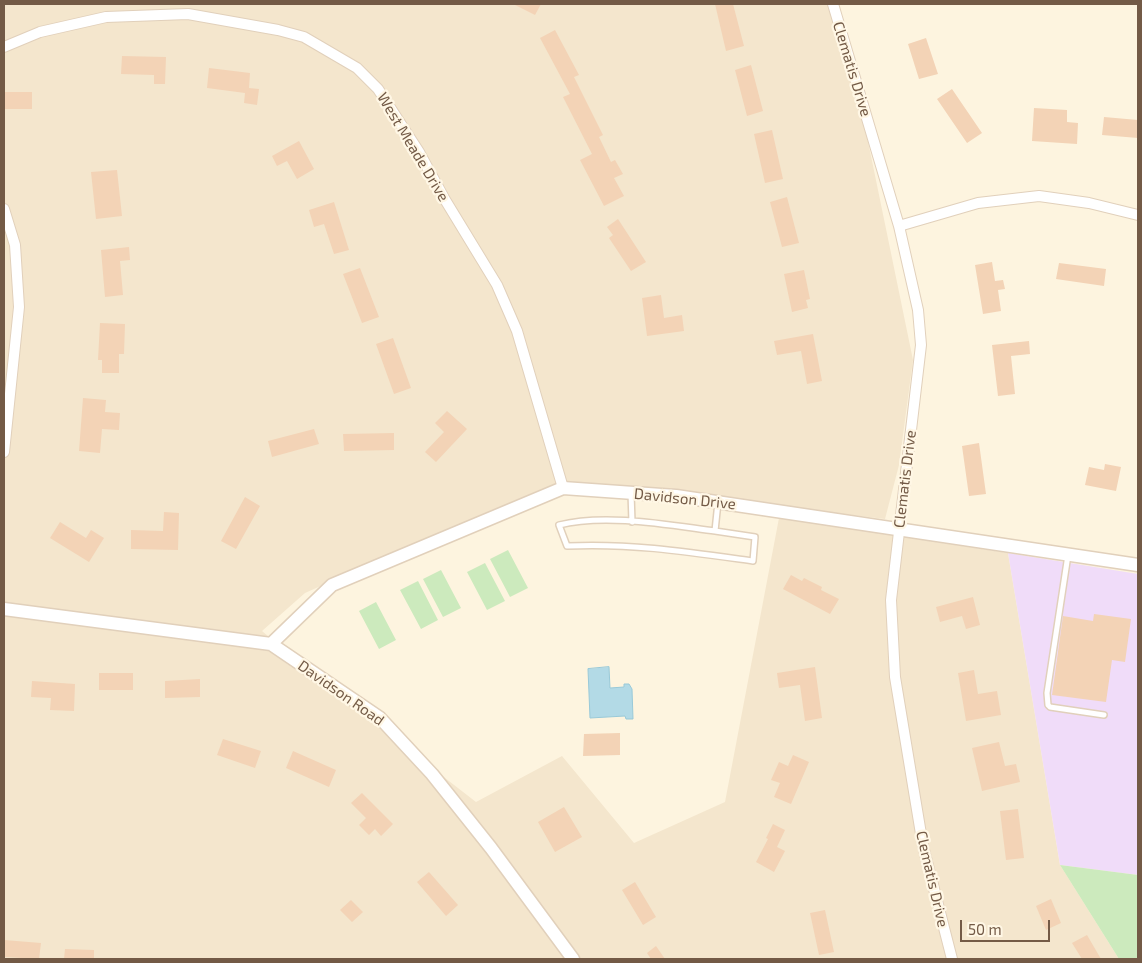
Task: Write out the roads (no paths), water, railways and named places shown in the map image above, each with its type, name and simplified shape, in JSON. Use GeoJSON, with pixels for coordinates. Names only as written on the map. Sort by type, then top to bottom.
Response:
{"type":"FeatureCollection","features":[{"type":"Feature","properties":{"kind":"street","name":"Clematis Drive"},"geometry":{"type":"LineString","coordinates":[[833,4],[899,226],[918,310],[921,345],[891,600],[895,677],[923,846],[952,959]]}},
{"type":"Feature","properties":{"kind":"street","name":"West Meade Drive"},"geometry":{"type":"LineString","coordinates":[[4,48],[40,32],[106,17],[188,14],[278,30],[304,37],[357,68],[378,89],[419,152],[444,198],[497,285],[517,331],[563,488]]}},
{"type":"Feature","properties":{"kind":"street"},"geometry":{"type":"LineString","coordinates":[[899,226],[978,203],[1039,196],[1089,203],[1138,215]]}},
{"type":"Feature","properties":{"kind":"street"},"geometry":{"type":"LineString","coordinates":[[4,209],[16,245],[19,307],[4,452]]}},
{"type":"Feature","properties":{"kind":"street","name":"Davidson Drive"},"geometry":{"type":"LineString","coordinates":[[271,644],[332,586],[563,488],[676,496],[1138,565]]}},
{"type":"Feature","properties":{"kind":"street","name":"Davidson Road"},"geometry":{"type":"LineString","coordinates":[[4,609],[271,644],[380,718],[432,774],[491,848],[572,959]]}},
{"type":"Feature","properties":{"kind":"lane"},"geometry":{"type":"LineString","coordinates":[[631,493],[632,522]]}},
{"type":"Feature","properties":{"kind":"lane"},"geometry":{"type":"LineString","coordinates":[[715,531],[718,502]]}},
{"type":"Feature","properties":{"kind":"lane"},"geometry":{"type":"LineString","coordinates":[[574,521],[632,522],[715,531],[755,537],[753,561],[672,549],[635,546],[604,544],[567,546],[560,525],[574,521]]}},
{"type":"Feature","properties":{"kind":"lane"},"geometry":{"type":"LineString","coordinates":[[1068,554],[1047,700],[1050,708],[1104,715]]}},
{"type":"Feature","properties":{"kind":"water"},"geometry":{"type":"Polygon","coordinates":[[[609,667],[610,688],[624,687],[624,684],[629,684],[632,689],[633,719],[626,719],[625,716],[590,718],[588,669],[609,667]]]}}]}
